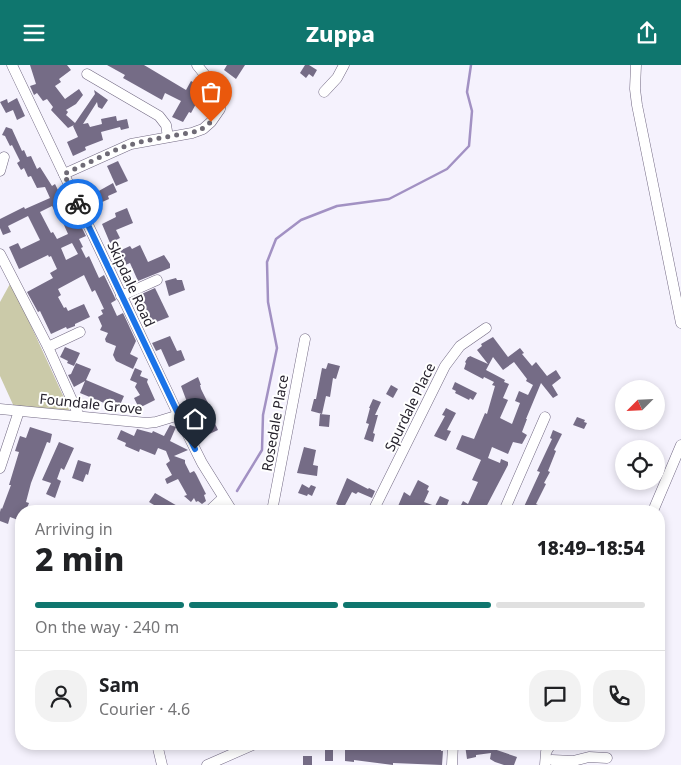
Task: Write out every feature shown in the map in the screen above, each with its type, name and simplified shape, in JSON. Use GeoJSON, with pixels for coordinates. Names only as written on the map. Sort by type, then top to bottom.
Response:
{"type":"FeatureCollection","features":[{"type":"Feature","properties":{"kind":"street","name":"Skipdale Road"},"geometry":{"type":"LineString","coordinates":[[12,65],[202,463],[228,505]]}},
{"type":"Feature","properties":{"kind":"street"},"geometry":{"type":"LineString","coordinates":[[64,174],[120,148],[204,129],[220,109],[222,100],[221,93],[197,65]]}},
{"type":"Feature","properties":{"kind":"street"},"geometry":{"type":"LineString","coordinates":[[324,92],[337,78],[344,65]]}},
{"type":"Feature","properties":{"kind":"street"},"geometry":{"type":"LineString","coordinates":[[636,65],[635,89],[637,105],[681,323]]}},
{"type":"Feature","properties":{"kind":"street"},"geometry":{"type":"LineString","coordinates":[[87,74],[159,116],[166,125],[168,137]]}},
{"type":"Feature","properties":{"kind":"street"},"geometry":{"type":"LineString","coordinates":[[0,171],[4,157]]}},
{"type":"Feature","properties":{"kind":"street"},"geometry":{"type":"LineString","coordinates":[[0,254],[48,347],[79,416]]}},
{"type":"Feature","properties":{"kind":"street"},"geometry":{"type":"LineString","coordinates":[[121,296],[157,280]]}},
{"type":"Feature","properties":{"kind":"street","name":"Spurdale Place"},"geometry":{"type":"LineString","coordinates":[[376,505],[445,366],[460,346],[486,328]]}},
{"type":"Feature","properties":{"kind":"street"},"geometry":{"type":"LineString","coordinates":[[48,347],[80,332]]}},
{"type":"Feature","properties":{"kind":"street","name":"Rosedale Place"},"geometry":{"type":"LineString","coordinates":[[273,505],[304,339]]}},
{"type":"Feature","properties":{"kind":"street","name":"Foundale Grove"},"geometry":{"type":"LineString","coordinates":[[0,409],[151,423],[179,415]]}},
{"type":"Feature","properties":{"kind":"street"},"geometry":{"type":"LineString","coordinates":[[0,468],[19,411]]}},
{"type":"Feature","properties":{"kind":"street"},"geometry":{"type":"LineString","coordinates":[[507,505],[545,417]]}},
{"type":"Feature","properties":{"kind":"street"},"geometry":{"type":"LineString","coordinates":[[656,505],[681,445]]}},
{"type":"Feature","properties":{"kind":"street"},"geometry":{"type":"LineString","coordinates":[[215,505],[223,498]]}},
{"type":"Feature","properties":{"kind":"street"},"geometry":{"type":"LineString","coordinates":[[158,750],[162,765]]}},
{"type":"Feature","properties":{"kind":"street"},"geometry":{"type":"LineString","coordinates":[[207,765],[241,750]]}},
{"type":"Feature","properties":{"kind":"street"},"geometry":{"type":"LineString","coordinates":[[452,765],[453,750]]}},
{"type":"Feature","properties":{"kind":"street"},"geometry":{"type":"LineString","coordinates":[[551,750],[550,763],[573,761],[589,757],[607,758]]}},
{"type":"Feature","properties":{"kind":"green space"},"geometry":{"type":"Polygon","coordinates":[[[11,282],[71,413],[64,412],[62,409],[61,415],[15,409],[0,376],[0,302],[11,282]]]}},
{"type":"Feature","properties":{"kind":"building"},"geometry":{"type":"Polygon","coordinates":[[[30,65],[67,65],[71,70],[59,79],[61,82],[55,86],[65,99],[79,89],[83,95],[76,104],[66,110],[68,112],[66,115],[75,123],[95,94],[94,90],[108,100],[102,109],[98,107],[97,102],[83,124],[88,123],[90,127],[102,124],[101,119],[116,116],[117,121],[127,119],[129,128],[121,130],[120,127],[101,132],[103,140],[85,147],[86,150],[73,156],[67,142],[78,137],[74,125],[68,128],[51,110],[53,107],[47,99],[43,101],[37,93],[34,95],[30,86],[36,84],[30,65]]]}},
{"type":"Feature","properties":{"kind":"building"},"geometry":{"type":"Polygon","coordinates":[[[107,65],[144,65],[186,90],[191,81],[202,87],[200,92],[202,93],[191,113],[189,112],[183,122],[172,117],[181,101],[165,93],[162,100],[123,78],[125,75],[107,65]]]}},
{"type":"Feature","properties":{"kind":"building"},"geometry":{"type":"Polygon","coordinates":[[[227,65],[245,65],[236,79],[224,70],[227,65]]]}},
{"type":"Feature","properties":{"kind":"building"},"geometry":{"type":"Polygon","coordinates":[[[305,65],[309,65],[317,70],[313,77],[309,74],[306,78],[300,73],[305,65]]]}},
{"type":"Feature","properties":{"kind":"building"},"geometry":{"type":"Polygon","coordinates":[[[17,98],[25,116],[17,120],[13,110],[6,113],[0,102],[7,99],[8,103],[17,98]]]}},
{"type":"Feature","properties":{"kind":"building"},"geometry":{"type":"Polygon","coordinates":[[[6,127],[12,129],[22,151],[24,150],[27,157],[31,156],[37,169],[40,167],[52,186],[55,184],[62,198],[67,196],[70,204],[65,206],[73,227],[80,224],[86,236],[79,239],[83,247],[81,248],[86,258],[89,256],[99,278],[104,275],[116,300],[111,303],[117,316],[123,313],[136,341],[130,354],[138,358],[133,369],[116,361],[113,355],[116,346],[106,342],[105,339],[108,333],[100,330],[102,326],[98,317],[103,314],[101,310],[104,309],[95,290],[92,292],[84,275],[58,289],[61,295],[58,297],[64,308],[66,307],[68,311],[84,304],[90,317],[75,324],[75,326],[67,329],[66,327],[51,334],[40,311],[38,312],[27,292],[53,278],[50,273],[57,269],[51,256],[49,257],[48,255],[19,269],[9,247],[18,243],[21,249],[40,240],[28,216],[8,226],[11,232],[3,235],[0,228],[0,219],[24,207],[25,209],[50,198],[45,187],[37,188],[31,176],[28,177],[24,168],[21,170],[17,163],[20,161],[12,145],[10,146],[5,136],[2,135],[6,127]],[[52,206],[40,212],[51,233],[53,232],[57,239],[68,234],[60,216],[58,217],[52,206]],[[72,243],[61,248],[66,260],[78,254],[72,243]]]}},
{"type":"Feature","properties":{"kind":"building"},"geometry":{"type":"Polygon","coordinates":[[[118,161],[128,181],[116,186],[107,166],[118,161]]]}},
{"type":"Feature","properties":{"kind":"building"},"geometry":{"type":"Polygon","coordinates":[[[113,183],[117,192],[108,196],[109,199],[93,206],[88,197],[113,183]]]}},
{"type":"Feature","properties":{"kind":"building"},"geometry":{"type":"Polygon","coordinates":[[[127,208],[133,223],[116,230],[120,238],[110,243],[102,224],[116,217],[115,213],[127,208]]]}},
{"type":"Feature","properties":{"kind":"building"},"geometry":{"type":"Polygon","coordinates":[[[140,245],[148,262],[164,255],[170,264],[170,268],[138,281],[130,263],[123,266],[117,256],[117,252],[130,246],[132,249],[140,245]]]}},
{"type":"Feature","properties":{"kind":"building"},"geometry":{"type":"Polygon","coordinates":[[[176,278],[177,280],[182,280],[185,290],[169,296],[165,281],[176,278]]]}},
{"type":"Feature","properties":{"kind":"building"},"geometry":{"type":"Polygon","coordinates":[[[155,288],[169,317],[149,325],[137,296],[155,288]]]}},
{"type":"Feature","properties":{"kind":"building"},"geometry":{"type":"Polygon","coordinates":[[[170,336],[177,351],[181,350],[185,360],[169,367],[161,349],[156,351],[152,343],[170,336]]]}},
{"type":"Feature","properties":{"kind":"building"},"geometry":{"type":"Polygon","coordinates":[[[493,337],[508,357],[520,348],[524,353],[522,354],[532,366],[536,362],[547,376],[556,370],[561,378],[552,385],[558,395],[553,398],[541,383],[526,419],[522,432],[527,435],[522,444],[513,442],[508,454],[492,447],[488,458],[500,463],[501,459],[508,462],[508,465],[487,505],[461,505],[463,501],[468,504],[478,482],[472,480],[481,460],[456,449],[462,435],[474,439],[485,413],[487,414],[495,386],[492,385],[494,382],[484,377],[483,379],[464,369],[465,362],[470,356],[488,364],[477,350],[482,346],[481,344],[493,337]],[[493,357],[486,370],[509,384],[503,398],[508,400],[500,418],[512,424],[520,403],[515,401],[519,391],[528,395],[533,385],[526,381],[527,379],[514,362],[503,370],[493,357]]]}},
{"type":"Feature","properties":{"kind":"building"},"geometry":{"type":"Polygon","coordinates":[[[65,347],[80,353],[74,366],[60,357],[65,347]]]}},
{"type":"Feature","properties":{"kind":"building"},"geometry":{"type":"Polygon","coordinates":[[[76,363],[91,369],[86,380],[124,396],[120,405],[111,401],[109,405],[80,393],[85,381],[74,387],[68,375],[71,374],[76,363]]]}},
{"type":"Feature","properties":{"kind":"building"},"geometry":{"type":"Polygon","coordinates":[[[328,363],[340,366],[336,379],[333,378],[330,397],[326,396],[322,414],[311,411],[314,399],[316,399],[322,368],[326,369],[328,363]]]}},
{"type":"Feature","properties":{"kind":"building"},"geometry":{"type":"Polygon","coordinates":[[[135,368],[142,371],[140,376],[148,379],[147,382],[155,400],[139,408],[134,398],[140,395],[135,387],[137,383],[130,380],[135,368]]]}},
{"type":"Feature","properties":{"kind":"building"},"geometry":{"type":"Polygon","coordinates":[[[198,377],[201,389],[208,403],[206,404],[218,430],[203,437],[200,429],[197,430],[184,404],[187,402],[181,386],[198,377]]]}},
{"type":"Feature","properties":{"kind":"building"},"geometry":{"type":"Polygon","coordinates":[[[455,382],[477,393],[473,400],[455,393],[456,391],[452,389],[455,382]]]}},
{"type":"Feature","properties":{"kind":"building"},"geometry":{"type":"Polygon","coordinates":[[[391,385],[398,389],[393,398],[386,394],[391,385]]]}},
{"type":"Feature","properties":{"kind":"building"},"geometry":{"type":"Polygon","coordinates":[[[373,399],[381,402],[375,415],[378,415],[373,433],[375,434],[373,442],[364,439],[369,424],[366,423],[369,408],[373,399]]]}},
{"type":"Feature","properties":{"kind":"building"},"geometry":{"type":"Polygon","coordinates":[[[446,408],[456,413],[447,430],[451,431],[446,441],[434,436],[445,416],[442,415],[446,408]]]}},
{"type":"Feature","properties":{"kind":"building"},"geometry":{"type":"Polygon","coordinates":[[[320,414],[330,415],[329,427],[319,426],[320,414]]]}},
{"type":"Feature","properties":{"kind":"building"},"geometry":{"type":"Polygon","coordinates":[[[577,417],[585,420],[584,422],[587,423],[584,429],[573,425],[577,417]]]}},
{"type":"Feature","properties":{"kind":"building"},"geometry":{"type":"Polygon","coordinates":[[[170,425],[176,427],[170,441],[188,450],[174,456],[185,460],[190,473],[194,471],[196,474],[206,494],[204,495],[206,501],[202,504],[198,501],[196,502],[194,498],[191,502],[184,496],[187,495],[178,479],[167,484],[165,479],[172,475],[166,464],[170,461],[166,451],[158,448],[155,455],[140,449],[139,452],[125,446],[126,443],[117,439],[121,430],[134,436],[137,429],[152,433],[153,431],[164,436],[170,425]]]}},
{"type":"Feature","properties":{"kind":"building"},"geometry":{"type":"Polygon","coordinates":[[[30,427],[52,434],[50,443],[47,442],[31,483],[26,502],[29,503],[28,505],[15,505],[15,519],[10,517],[8,524],[0,521],[0,512],[11,485],[9,485],[19,452],[15,451],[20,436],[26,438],[30,427]]]}},
{"type":"Feature","properties":{"kind":"building"},"geometry":{"type":"Polygon","coordinates":[[[553,430],[562,434],[554,450],[556,451],[548,471],[550,472],[536,504],[538,505],[525,505],[540,472],[537,471],[552,439],[550,438],[553,430]]]}},
{"type":"Feature","properties":{"kind":"building"},"geometry":{"type":"Polygon","coordinates":[[[59,442],[74,448],[64,470],[61,468],[57,479],[61,481],[55,498],[46,494],[51,483],[42,480],[59,442]]]}},
{"type":"Feature","properties":{"kind":"building"},"geometry":{"type":"Polygon","coordinates":[[[304,447],[316,450],[313,465],[318,466],[317,476],[297,473],[304,447]]]}},
{"type":"Feature","properties":{"kind":"building"},"geometry":{"type":"Polygon","coordinates":[[[78,460],[91,464],[88,475],[86,474],[83,482],[72,478],[78,460]]]}},
{"type":"Feature","properties":{"kind":"building"},"geometry":{"type":"Polygon","coordinates":[[[347,478],[375,491],[372,498],[358,492],[356,494],[352,492],[345,505],[336,504],[347,478]]]}},
{"type":"Feature","properties":{"kind":"building"},"geometry":{"type":"Polygon","coordinates":[[[418,480],[429,486],[424,502],[432,505],[399,505],[404,492],[410,496],[418,480]]]}},
{"type":"Feature","properties":{"kind":"building"},"geometry":{"type":"Polygon","coordinates":[[[302,484],[309,488],[311,485],[316,487],[312,496],[298,493],[302,484]]]}},
{"type":"Feature","properties":{"kind":"building"},"geometry":{"type":"Polygon","coordinates":[[[155,493],[176,505],[154,505],[149,502],[155,493]]]}},
{"type":"Feature","properties":{"kind":"building"},"geometry":{"type":"Polygon","coordinates":[[[440,496],[449,500],[447,505],[436,505],[440,496]]]}},
{"type":"Feature","properties":{"kind":"building"},"geometry":{"type":"Polygon","coordinates":[[[325,750],[333,750],[333,761],[325,761],[325,750]]]}},
{"type":"Feature","properties":{"kind":"building"},"geometry":{"type":"Polygon","coordinates":[[[345,750],[443,751],[442,765],[393,763],[393,765],[354,760],[354,762],[345,761],[345,750]]]}},
{"type":"Feature","properties":{"kind":"building"},"geometry":{"type":"Polygon","coordinates":[[[466,750],[497,750],[517,757],[514,765],[504,765],[495,762],[490,759],[491,753],[476,755],[476,757],[467,759],[466,750]]]}},
{"type":"Feature","properties":{"kind":"building"},"geometry":{"type":"Polygon","coordinates":[[[303,756],[312,756],[312,765],[303,765],[303,756]]]}},
{"type":"Feature","properties":{"kind":"waterway"},"geometry":{"type":"LineString","coordinates":[[237,491],[262,450],[263,415],[277,348],[268,302],[267,262],[276,239],[301,220],[337,206],[389,199],[447,169],[469,146],[472,111],[467,92],[471,65]]}},
{"type":"Feature","properties":{"kind":"way so far"},"geometry":{"type":"LineString","coordinates":[[78,204],[64,174],[131,144],[192,133],[204,129],[211,122]]}},
{"type":"Feature","properties":{"kind":"route"},"geometry":{"type":"LineString","coordinates":[[78,204],[195,449]]}}]}
